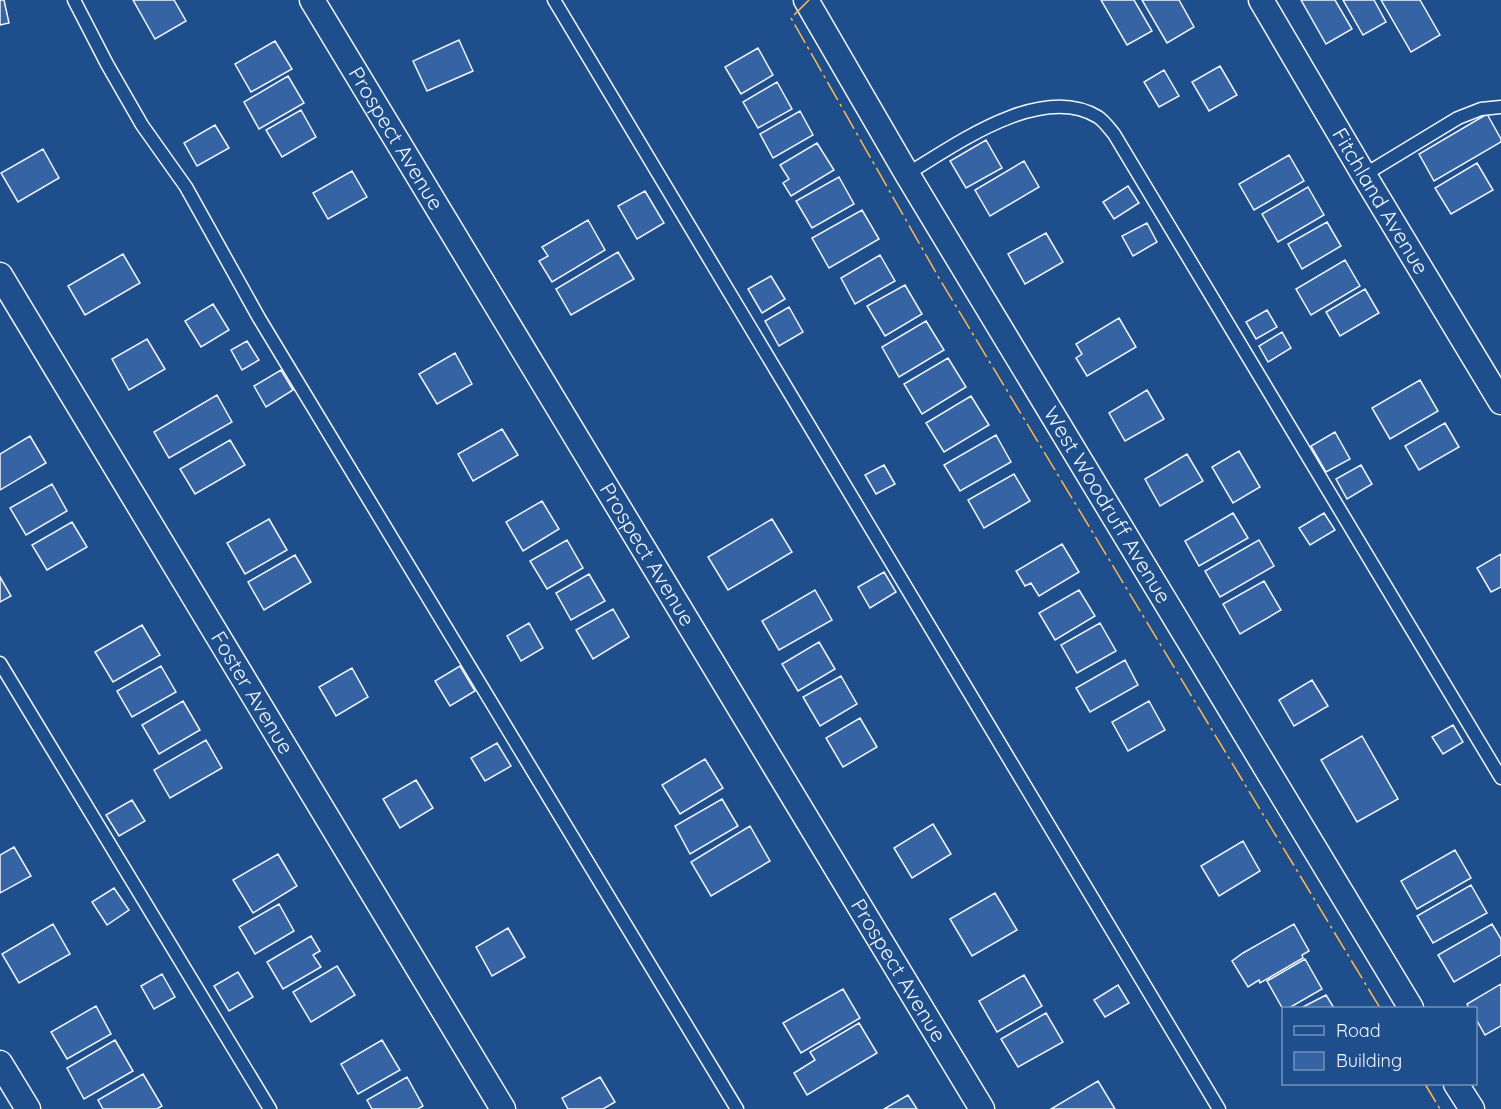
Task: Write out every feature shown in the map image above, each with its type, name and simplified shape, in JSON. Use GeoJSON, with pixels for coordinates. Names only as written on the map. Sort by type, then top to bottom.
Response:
{"type":"FeatureCollection","features":[{"type":"Feature","properties":{"kind":"street","name":"Prospect Avenue"},"geometry":{"type":"LineString","coordinates":[[312,0],[982,1109]]}},
{"type":"Feature","properties":{"kind":"street","name":"West Woodruff Avenue"},"geometry":{"type":"LineString","coordinates":[[806,0],[907,174],[1410,1007]]}},
{"type":"Feature","properties":{"kind":"street","name":"Fitchland Avenue"},"geometry":{"type":"LineString","coordinates":[[1262,0],[1501,402]]}},
{"type":"Feature","properties":{"kind":"street","name":"Foster Avenue"},"geometry":{"type":"LineString","coordinates":[[0,275],[503,1109]]}},
{"type":"Feature","properties":{"kind":"street"},"geometry":{"type":"LineString","coordinates":[[0,1063],[28,1109]]}},
{"type":"Feature","properties":{"kind":"street"},"geometry":{"type":"LineString","coordinates":[[1457,1085],[1472,1109]]}},
{"type":"Feature","properties":{"kind":"lane"},"geometry":{"type":"LineString","coordinates":[[74,0],[142,125],[186,187],[259,318],[737,1109]]}},
{"type":"Feature","properties":{"kind":"lane"},"geometry":{"type":"LineString","coordinates":[[554,0],[1219,1109]]}},
{"type":"Feature","properties":{"kind":"lane"},"geometry":{"type":"LineString","coordinates":[[1364,175],[1458,118],[1481,109],[1501,107]]}},
{"type":"Feature","properties":{"kind":"lane"},"geometry":{"type":"LineString","coordinates":[[907,174],[989,125],[1020,113],[1050,108],[1078,108],[1099,118],[1114,134],[1501,778]]}},
{"type":"Feature","properties":{"kind":"lane"},"geometry":{"type":"LineString","coordinates":[[0,663],[270,1109]]}},
{"type":"Feature","properties":{"kind":"building"},"geometry":{"type":"Polygon","coordinates":[[[0,0],[4,0],[9,23],[0,25],[0,0]]]}},
{"type":"Feature","properties":{"kind":"building"},"geometry":{"type":"Polygon","coordinates":[[[133,0],[174,0],[186,21],[155,39],[133,0]]]}},
{"type":"Feature","properties":{"kind":"building"},"geometry":{"type":"Polygon","coordinates":[[[1101,0],[1134,0],[1152,31],[1127,45],[1101,0]]]}},
{"type":"Feature","properties":{"kind":"building"},"geometry":{"type":"Polygon","coordinates":[[[1142,0],[1179,0],[1194,27],[1167,43],[1142,0]]]}},
{"type":"Feature","properties":{"kind":"building"},"geometry":{"type":"Polygon","coordinates":[[[1301,0],[1335,0],[1352,29],[1326,44],[1301,0]]]}},
{"type":"Feature","properties":{"kind":"building"},"geometry":{"type":"Polygon","coordinates":[[[1343,0],[1374,0],[1386,22],[1363,35],[1343,0]]]}},
{"type":"Feature","properties":{"kind":"building"},"geometry":{"type":"Polygon","coordinates":[[[1381,0],[1420,0],[1440,35],[1411,52],[1381,0]]]}},
{"type":"Feature","properties":{"kind":"building"},"geometry":{"type":"Polygon","coordinates":[[[459,40],[473,71],[427,91],[413,61],[459,40]]]}},
{"type":"Feature","properties":{"kind":"building"},"geometry":{"type":"Polygon","coordinates":[[[275,41],[292,69],[251,92],[235,64],[275,41]]]}},
{"type":"Feature","properties":{"kind":"building"},"geometry":{"type":"Polygon","coordinates":[[[758,48],[773,75],[741,94],[725,67],[758,48]]]}},
{"type":"Feature","properties":{"kind":"building"},"geometry":{"type":"Polygon","coordinates":[[[1220,66],[1237,95],[1209,111],[1192,82],[1220,66]]]}},
{"type":"Feature","properties":{"kind":"building"},"geometry":{"type":"Polygon","coordinates":[[[1164,70],[1179,96],[1159,107],[1144,82],[1164,70]]]}},
{"type":"Feature","properties":{"kind":"building"},"geometry":{"type":"Polygon","coordinates":[[[288,76],[304,103],[259,129],[244,102],[288,76]]]}},
{"type":"Feature","properties":{"kind":"building"},"geometry":{"type":"Polygon","coordinates":[[[777,82],[792,109],[758,128],[743,102],[777,82]]]}},
{"type":"Feature","properties":{"kind":"building"},"geometry":{"type":"Polygon","coordinates":[[[301,110],[316,137],[282,157],[266,130],[301,110]]]}},
{"type":"Feature","properties":{"kind":"building"},"geometry":{"type":"Polygon","coordinates":[[[800,111],[813,135],[773,158],[760,134],[800,111]]]}},
{"type":"Feature","properties":{"kind":"building"},"geometry":{"type":"Polygon","coordinates":[[[1487,114],[1501,142],[1434,181],[1419,154],[1487,114]]]}},
{"type":"Feature","properties":{"kind":"building"},"geometry":{"type":"Polygon","coordinates":[[[215,125],[229,148],[197,166],[184,143],[215,125]]]}},
{"type":"Feature","properties":{"kind":"building"},"geometry":{"type":"Polygon","coordinates":[[[986,140],[1002,168],[966,188],[950,161],[986,140]]]}},
{"type":"Feature","properties":{"kind":"building"},"geometry":{"type":"Polygon","coordinates":[[[817,143],[834,170],[791,196],[783,183],[789,179],[780,165],[817,143]]]}},
{"type":"Feature","properties":{"kind":"building"},"geometry":{"type":"Polygon","coordinates":[[[43,149],[59,178],[18,202],[1,173],[43,149]]]}},
{"type":"Feature","properties":{"kind":"building"},"geometry":{"type":"Polygon","coordinates":[[[1289,155],[1304,181],[1254,210],[1239,184],[1289,155]]]}},
{"type":"Feature","properties":{"kind":"building"},"geometry":{"type":"Polygon","coordinates":[[[1024,161],[1039,187],[990,216],[975,190],[1024,161]]]}},
{"type":"Feature","properties":{"kind":"building"},"geometry":{"type":"Polygon","coordinates":[[[1477,163],[1493,190],[1451,214],[1435,188],[1477,163]]]}},
{"type":"Feature","properties":{"kind":"building"},"geometry":{"type":"Polygon","coordinates":[[[352,171],[367,197],[328,219],[313,193],[352,171]]]}},
{"type":"Feature","properties":{"kind":"building"},"geometry":{"type":"Polygon","coordinates":[[[839,177],[854,204],[812,228],[796,201],[839,177]]]}},
{"type":"Feature","properties":{"kind":"building"},"geometry":{"type":"Polygon","coordinates":[[[1128,186],[1139,203],[1114,219],[1103,202],[1128,186]]]}},
{"type":"Feature","properties":{"kind":"building"},"geometry":{"type":"Polygon","coordinates":[[[1308,187],[1324,215],[1278,242],[1262,214],[1308,187]]]}},
{"type":"Feature","properties":{"kind":"building"},"geometry":{"type":"Polygon","coordinates":[[[645,191],[664,223],[637,239],[618,206],[645,191]]]}},
{"type":"Feature","properties":{"kind":"building"},"geometry":{"type":"Polygon","coordinates":[[[862,210],[879,239],[829,268],[812,238],[862,210]]]}},
{"type":"Feature","properties":{"kind":"building"},"geometry":{"type":"Polygon","coordinates":[[[588,220],[605,250],[552,282],[539,261],[548,256],[542,247],[588,220]]]}},
{"type":"Feature","properties":{"kind":"building"},"geometry":{"type":"Polygon","coordinates":[[[1327,222],[1341,246],[1302,269],[1288,244],[1327,222]]]}},
{"type":"Feature","properties":{"kind":"building"},"geometry":{"type":"Polygon","coordinates":[[[1147,223],[1157,242],[1133,256],[1122,236],[1147,223]]]}},
{"type":"Feature","properties":{"kind":"building"},"geometry":{"type":"Polygon","coordinates":[[[1046,233],[1063,262],[1025,284],[1008,254],[1046,233]]]}},
{"type":"Feature","properties":{"kind":"building"},"geometry":{"type":"Polygon","coordinates":[[[618,252],[634,279],[571,315],[556,289],[618,252]]]}},
{"type":"Feature","properties":{"kind":"building"},"geometry":{"type":"Polygon","coordinates":[[[123,254],[140,283],[85,315],[68,286],[123,254]]]}},
{"type":"Feature","properties":{"kind":"building"},"geometry":{"type":"Polygon","coordinates":[[[880,255],[895,281],[855,304],[841,278],[880,255]]]}},
{"type":"Feature","properties":{"kind":"building"},"geometry":{"type":"Polygon","coordinates":[[[1345,260],[1360,286],[1311,315],[1296,289],[1345,260]]]}},
{"type":"Feature","properties":{"kind":"building"},"geometry":{"type":"Polygon","coordinates":[[[771,276],[785,299],[762,313],[748,289],[771,276]]]}},
{"type":"Feature","properties":{"kind":"building"},"geometry":{"type":"Polygon","coordinates":[[[905,285],[922,314],[885,336],[867,306],[905,285]]]}},
{"type":"Feature","properties":{"kind":"building"},"geometry":{"type":"Polygon","coordinates":[[[1365,289],[1379,313],[1340,336],[1326,312],[1365,289]]]}},
{"type":"Feature","properties":{"kind":"building"},"geometry":{"type":"Polygon","coordinates":[[[213,304],[229,330],[201,347],[185,321],[213,304]]]}},
{"type":"Feature","properties":{"kind":"building"},"geometry":{"type":"Polygon","coordinates":[[[789,307],[803,332],[779,346],[765,321],[789,307]]]}},
{"type":"Feature","properties":{"kind":"building"},"geometry":{"type":"Polygon","coordinates":[[[1267,310],[1277,327],[1256,339],[1246,322],[1267,310]]]}},
{"type":"Feature","properties":{"kind":"building"},"geometry":{"type":"Polygon","coordinates":[[[1119,318],[1136,347],[1087,376],[1076,358],[1082,354],[1076,344],[1119,318]]]}},
{"type":"Feature","properties":{"kind":"building"},"geometry":{"type":"Polygon","coordinates":[[[926,321],[944,350],[899,377],[882,347],[926,321]]]}},
{"type":"Feature","properties":{"kind":"building"},"geometry":{"type":"Polygon","coordinates":[[[1282,332],[1291,348],[1268,362],[1259,346],[1282,332]]]}},
{"type":"Feature","properties":{"kind":"building"},"geometry":{"type":"Polygon","coordinates":[[[147,339],[165,369],[129,390],[112,359],[147,339]]]}},
{"type":"Feature","properties":{"kind":"building"},"geometry":{"type":"Polygon","coordinates":[[[247,341],[259,360],[242,370],[231,350],[247,341]]]}},
{"type":"Feature","properties":{"kind":"building"},"geometry":{"type":"Polygon","coordinates":[[[455,353],[472,384],[437,404],[419,374],[455,353]]]}},
{"type":"Feature","properties":{"kind":"building"},"geometry":{"type":"Polygon","coordinates":[[[948,358],[966,387],[922,414],[904,384],[948,358]]]}},
{"type":"Feature","properties":{"kind":"building"},"geometry":{"type":"Polygon","coordinates":[[[281,370],[293,390],[266,407],[254,386],[281,370]]]}},
{"type":"Feature","properties":{"kind":"building"},"geometry":{"type":"Polygon","coordinates":[[[1420,380],[1438,411],[1390,439],[1372,408],[1420,380]]]}},
{"type":"Feature","properties":{"kind":"building"},"geometry":{"type":"Polygon","coordinates":[[[1147,390],[1164,419],[1125,441],[1109,413],[1147,390]]]}},
{"type":"Feature","properties":{"kind":"building"},"geometry":{"type":"Polygon","coordinates":[[[217,395],[232,422],[169,458],[154,432],[217,395]]]}},
{"type":"Feature","properties":{"kind":"building"},"geometry":{"type":"Polygon","coordinates":[[[971,396],[989,425],[944,452],[926,423],[971,396]]]}},
{"type":"Feature","properties":{"kind":"building"},"geometry":{"type":"Polygon","coordinates":[[[1445,423],[1459,447],[1419,470],[1405,446],[1445,423]]]}},
{"type":"Feature","properties":{"kind":"building"},"geometry":{"type":"Polygon","coordinates":[[[502,429],[518,455],[473,481],[458,454],[502,429]]]}},
{"type":"Feature","properties":{"kind":"building"},"geometry":{"type":"Polygon","coordinates":[[[1335,432],[1350,459],[1326,472],[1311,446],[1335,432]]]}},
{"type":"Feature","properties":{"kind":"building"},"geometry":{"type":"Polygon","coordinates":[[[996,435],[1011,462],[960,491],[944,465],[996,435]]]}},
{"type":"Feature","properties":{"kind":"building"},"geometry":{"type":"Polygon","coordinates":[[[30,436],[46,463],[0,490],[0,454],[30,436]]]}},
{"type":"Feature","properties":{"kind":"building"},"geometry":{"type":"Polygon","coordinates":[[[230,440],[245,465],[195,494],[180,469],[230,440]]]}},
{"type":"Feature","properties":{"kind":"building"},"geometry":{"type":"Polygon","coordinates":[[[1239,451],[1260,487],[1233,503],[1212,467],[1239,451]]]}},
{"type":"Feature","properties":{"kind":"building"},"geometry":{"type":"Polygon","coordinates":[[[1187,454],[1203,481],[1160,506],[1145,479],[1187,454]]]}},
{"type":"Feature","properties":{"kind":"building"},"geometry":{"type":"Polygon","coordinates":[[[884,465],[895,484],[876,494],[865,475],[884,465]]]}},
{"type":"Feature","properties":{"kind":"building"},"geometry":{"type":"Polygon","coordinates":[[[1361,465],[1372,484],[1347,499],[1336,479],[1361,465]]]}},
{"type":"Feature","properties":{"kind":"building"},"geometry":{"type":"Polygon","coordinates":[[[1014,474],[1030,501],[984,528],[968,500],[1014,474]]]}},
{"type":"Feature","properties":{"kind":"building"},"geometry":{"type":"Polygon","coordinates":[[[52,484],[67,511],[26,535],[10,508],[52,484]]]}},
{"type":"Feature","properties":{"kind":"building"},"geometry":{"type":"Polygon","coordinates":[[[542,501],[559,529],[523,551],[506,522],[542,501]]]}},
{"type":"Feature","properties":{"kind":"building"},"geometry":{"type":"Polygon","coordinates":[[[1233,513],[1248,538],[1199,566],[1185,541],[1233,513]]]}},
{"type":"Feature","properties":{"kind":"building"},"geometry":{"type":"Polygon","coordinates":[[[1324,513],[1335,530],[1310,545],[1299,528],[1324,513]]]}},
{"type":"Feature","properties":{"kind":"building"},"geometry":{"type":"Polygon","coordinates":[[[269,519],[287,550],[245,574],[227,543],[269,519]]]}},
{"type":"Feature","properties":{"kind":"building"},"geometry":{"type":"Polygon","coordinates":[[[772,519],[792,552],[728,590],[708,557],[772,519]]]}},
{"type":"Feature","properties":{"kind":"building"},"geometry":{"type":"Polygon","coordinates":[[[72,522],[87,547],[47,570],[32,545],[72,522]]]}},
{"type":"Feature","properties":{"kind":"building"},"geometry":{"type":"Polygon","coordinates":[[[567,540],[583,568],[547,589],[530,561],[567,540]]]}},
{"type":"Feature","properties":{"kind":"building"},"geometry":{"type":"Polygon","coordinates":[[[1259,540],[1274,566],[1220,597],[1205,571],[1259,540]]]}},
{"type":"Feature","properties":{"kind":"building"},"geometry":{"type":"Polygon","coordinates":[[[1062,544],[1079,572],[1039,596],[1031,583],[1025,586],[1016,571],[1062,544]]]}},
{"type":"Feature","properties":{"kind":"building"},"geometry":{"type":"Polygon","coordinates":[[[1501,554],[1501,587],[1491,592],[1477,568],[1501,554]]]}},
{"type":"Feature","properties":{"kind":"building"},"geometry":{"type":"Polygon","coordinates":[[[295,555],[311,582],[264,610],[248,582],[295,555]]]}},
{"type":"Feature","properties":{"kind":"building"},"geometry":{"type":"Polygon","coordinates":[[[884,572],[896,592],[870,608],[858,587],[884,572]]]}},
{"type":"Feature","properties":{"kind":"building"},"geometry":{"type":"Polygon","coordinates":[[[589,574],[605,601],[571,620],[556,593],[589,574]]]}},
{"type":"Feature","properties":{"kind":"building"},"geometry":{"type":"Polygon","coordinates":[[[0,577],[11,596],[0,602],[0,577]]]}},
{"type":"Feature","properties":{"kind":"building"},"geometry":{"type":"Polygon","coordinates":[[[1264,581],[1281,610],[1240,634],[1223,604],[1264,581]]]}},
{"type":"Feature","properties":{"kind":"building"},"geometry":{"type":"Polygon","coordinates":[[[815,590],[832,620],[779,650],[762,621],[815,590]]]}},
{"type":"Feature","properties":{"kind":"building"},"geometry":{"type":"Polygon","coordinates":[[[1079,590],[1095,616],[1055,640],[1039,613],[1079,590]]]}},
{"type":"Feature","properties":{"kind":"building"},"geometry":{"type":"Polygon","coordinates":[[[613,609],[629,637],[593,659],[576,630],[613,609]]]}},
{"type":"Feature","properties":{"kind":"building"},"geometry":{"type":"Polygon","coordinates":[[[529,623],[543,648],[521,661],[507,636],[529,623]]]}},
{"type":"Feature","properties":{"kind":"building"},"geometry":{"type":"Polygon","coordinates":[[[1100,623],[1116,651],[1077,673],[1061,645],[1100,623]]]}},
{"type":"Feature","properties":{"kind":"building"},"geometry":{"type":"Polygon","coordinates":[[[142,625],[160,655],[113,682],[95,652],[142,625]]]}},
{"type":"Feature","properties":{"kind":"building"},"geometry":{"type":"Polygon","coordinates":[[[819,642],[835,669],[798,691],[782,664],[819,642]]]}},
{"type":"Feature","properties":{"kind":"building"},"geometry":{"type":"Polygon","coordinates":[[[1125,660],[1138,685],[1090,712],[1076,688],[1125,660]]]}},
{"type":"Feature","properties":{"kind":"building"},"geometry":{"type":"Polygon","coordinates":[[[161,666],[176,692],[132,717],[117,691],[161,666]]]}},
{"type":"Feature","properties":{"kind":"building"},"geometry":{"type":"Polygon","coordinates":[[[460,666],[475,691],[450,706],[435,681],[460,666]]]}},
{"type":"Feature","properties":{"kind":"building"},"geometry":{"type":"Polygon","coordinates":[[[352,668],[368,697],[336,716],[319,687],[352,668]]]}},
{"type":"Feature","properties":{"kind":"building"},"geometry":{"type":"Polygon","coordinates":[[[841,676],[857,704],[820,726],[803,697],[841,676]]]}},
{"type":"Feature","properties":{"kind":"building"},"geometry":{"type":"Polygon","coordinates":[[[1312,680],[1328,706],[1294,726],[1279,700],[1312,680]]]}},
{"type":"Feature","properties":{"kind":"building"},"geometry":{"type":"Polygon","coordinates":[[[183,701],[200,730],[159,754],[142,725],[183,701]]]}},
{"type":"Feature","properties":{"kind":"building"},"geometry":{"type":"Polygon","coordinates":[[[1149,701],[1165,730],[1128,751],[1112,722],[1149,701]]]}},
{"type":"Feature","properties":{"kind":"building"},"geometry":{"type":"Polygon","coordinates":[[[860,718],[877,747],[843,767],[826,738],[860,718]]]}},
{"type":"Feature","properties":{"kind":"building"},"geometry":{"type":"Polygon","coordinates":[[[1453,725],[1463,742],[1443,754],[1432,737],[1453,725]]]}},
{"type":"Feature","properties":{"kind":"building"},"geometry":{"type":"Polygon","coordinates":[[[1362,736],[1398,799],[1357,822],[1321,760],[1362,736]]]}},
{"type":"Feature","properties":{"kind":"building"},"geometry":{"type":"Polygon","coordinates":[[[206,740],[222,768],[170,798],[154,770],[206,740]]]}},
{"type":"Feature","properties":{"kind":"building"},"geometry":{"type":"Polygon","coordinates":[[[497,743],[511,766],[485,781],[471,758],[497,743]]]}},
{"type":"Feature","properties":{"kind":"building"},"geometry":{"type":"Polygon","coordinates":[[[705,759],[723,788],[680,814],[662,785],[705,759]]]}},
{"type":"Feature","properties":{"kind":"building"},"geometry":{"type":"Polygon","coordinates":[[[416,780],[433,808],[400,828],[383,799],[416,780]]]}},
{"type":"Feature","properties":{"kind":"building"},"geometry":{"type":"Polygon","coordinates":[[[722,799],[738,826],[690,854],[675,826],[722,799]]]}},
{"type":"Feature","properties":{"kind":"building"},"geometry":{"type":"Polygon","coordinates":[[[132,800],[145,821],[119,836],[106,815],[132,800]]]}},
{"type":"Feature","properties":{"kind":"building"},"geometry":{"type":"Polygon","coordinates":[[[933,824],[951,854],[912,878],[894,848],[933,824]]]}},
{"type":"Feature","properties":{"kind":"building"},"geometry":{"type":"Polygon","coordinates":[[[750,826],[770,861],[711,896],[691,862],[750,826]]]}},
{"type":"Feature","properties":{"kind":"building"},"geometry":{"type":"Polygon","coordinates":[[[1243,841],[1260,871],[1219,896],[1201,866],[1243,841]]]}},
{"type":"Feature","properties":{"kind":"building"},"geometry":{"type":"Polygon","coordinates":[[[14,847],[31,876],[0,893],[0,855],[14,847]]]}},
{"type":"Feature","properties":{"kind":"building"},"geometry":{"type":"Polygon","coordinates":[[[1455,850],[1471,878],[1417,909],[1401,881],[1455,850]]]}},
{"type":"Feature","properties":{"kind":"building"},"geometry":{"type":"Polygon","coordinates":[[[278,854],[297,886],[253,913],[233,880],[278,854]]]}},
{"type":"Feature","properties":{"kind":"building"},"geometry":{"type":"Polygon","coordinates":[[[1471,885],[1487,913],[1433,943],[1417,916],[1471,885]]]}},
{"type":"Feature","properties":{"kind":"building"},"geometry":{"type":"Polygon","coordinates":[[[114,888],[129,910],[107,925],[92,902],[114,888]]]}},
{"type":"Feature","properties":{"kind":"building"},"geometry":{"type":"Polygon","coordinates":[[[995,893],[1017,930],[972,956],[950,919],[995,893]]]}},
{"type":"Feature","properties":{"kind":"building"},"geometry":{"type":"Polygon","coordinates":[[[279,904],[294,931],[255,954],[239,927],[279,904]]]}},
{"type":"Feature","properties":{"kind":"building"},"geometry":{"type":"Polygon","coordinates":[[[53,924],[70,954],[19,983],[2,954],[53,924]]]}},
{"type":"Feature","properties":{"kind":"building"},"geometry":{"type":"Polygon","coordinates":[[[1294,924],[1309,951],[1302,955],[1303,958],[1260,983],[1259,980],[1248,987],[1232,961],[1294,924]]]}},
{"type":"Feature","properties":{"kind":"building"},"geometry":{"type":"Polygon","coordinates":[[[1492,924],[1501,939],[1501,955],[1454,982],[1438,955],[1492,924]]]}},
{"type":"Feature","properties":{"kind":"building"},"geometry":{"type":"Polygon","coordinates":[[[508,928],[525,957],[492,976],[476,947],[508,928]]]}},
{"type":"Feature","properties":{"kind":"building"},"geometry":{"type":"Polygon","coordinates":[[[311,936],[320,951],[313,955],[321,967],[283,989],[267,962],[311,936]]]}},
{"type":"Feature","properties":{"kind":"building"},"geometry":{"type":"Polygon","coordinates":[[[1305,959],[1322,989],[1291,1007],[1282,1007],[1267,981],[1305,959]]]}},
{"type":"Feature","properties":{"kind":"building"},"geometry":{"type":"Polygon","coordinates":[[[337,966],[355,995],[311,1022],[293,992],[337,966]]]}},
{"type":"Feature","properties":{"kind":"building"},"geometry":{"type":"Polygon","coordinates":[[[238,972],[253,997],[229,1011],[214,986],[238,972]]]}},
{"type":"Feature","properties":{"kind":"building"},"geometry":{"type":"Polygon","coordinates":[[[162,974],[175,997],[154,1009],[141,986],[162,974]]]}},
{"type":"Feature","properties":{"kind":"building"},"geometry":{"type":"Polygon","coordinates":[[[1024,975],[1042,1006],[997,1032],[979,1001],[1024,975]]]}},
{"type":"Feature","properties":{"kind":"building"},"geometry":{"type":"Polygon","coordinates":[[[1501,984],[1501,1026],[1485,1035],[1477,1021],[1477,1007],[1468,1007],[1467,1004],[1501,984]]]}},
{"type":"Feature","properties":{"kind":"building"},"geometry":{"type":"Polygon","coordinates":[[[1118,985],[1129,1003],[1105,1017],[1094,1000],[1118,985]]]}},
{"type":"Feature","properties":{"kind":"building"},"geometry":{"type":"Polygon","coordinates":[[[843,989],[860,1018],[801,1053],[783,1023],[843,989]]]}},
{"type":"Feature","properties":{"kind":"building"},"geometry":{"type":"Polygon","coordinates":[[[1326,995],[1333,1007],[1303,1007],[1326,995]]]}},
{"type":"Feature","properties":{"kind":"building"},"geometry":{"type":"Polygon","coordinates":[[[96,1006],[111,1034],[67,1059],[51,1032],[96,1006]]]}},
{"type":"Feature","properties":{"kind":"building"},"geometry":{"type":"Polygon","coordinates":[[[1046,1013],[1063,1042],[1018,1067],[1001,1039],[1046,1013]]]}},
{"type":"Feature","properties":{"kind":"building"},"geometry":{"type":"Polygon","coordinates":[[[859,1023],[877,1053],[807,1095],[794,1073],[815,1060],[810,1052],[859,1023]]]}},
{"type":"Feature","properties":{"kind":"building"},"geometry":{"type":"Polygon","coordinates":[[[115,1040],[133,1071],[84,1099],[67,1068],[115,1040]]]}},
{"type":"Feature","properties":{"kind":"building"},"geometry":{"type":"Polygon","coordinates":[[[382,1040],[400,1070],[358,1094],[341,1064],[382,1040]]]}},
{"type":"Feature","properties":{"kind":"building"},"geometry":{"type":"Polygon","coordinates":[[[143,1074],[162,1106],[157,1109],[103,1109],[98,1100],[143,1074]]]}},
{"type":"Feature","properties":{"kind":"building"},"geometry":{"type":"Polygon","coordinates":[[[407,1077],[423,1106],[418,1109],[372,1109],[367,1100],[407,1077]]]}},
{"type":"Feature","properties":{"kind":"building"},"geometry":{"type":"Polygon","coordinates":[[[600,1077],[615,1102],[603,1109],[568,1109],[562,1098],[600,1077]]]}},
{"type":"Feature","properties":{"kind":"building"},"geometry":{"type":"Polygon","coordinates":[[[1098,1081],[1115,1109],[1051,1109],[1098,1081]]]}},
{"type":"Feature","properties":{"kind":"building"},"geometry":{"type":"Polygon","coordinates":[[[908,1095],[917,1109],[884,1109],[908,1095]]]}},
{"type":"Feature","properties":{"kind":"power"},"geometry":{"type":"LineString","coordinates":[[809,0],[791,18],[939,278],[1379,1007]]}},
{"type":"Feature","properties":{"kind":"power"},"geometry":{"type":"LineString","coordinates":[[1426,1085],[1440,1109]]}}]}
